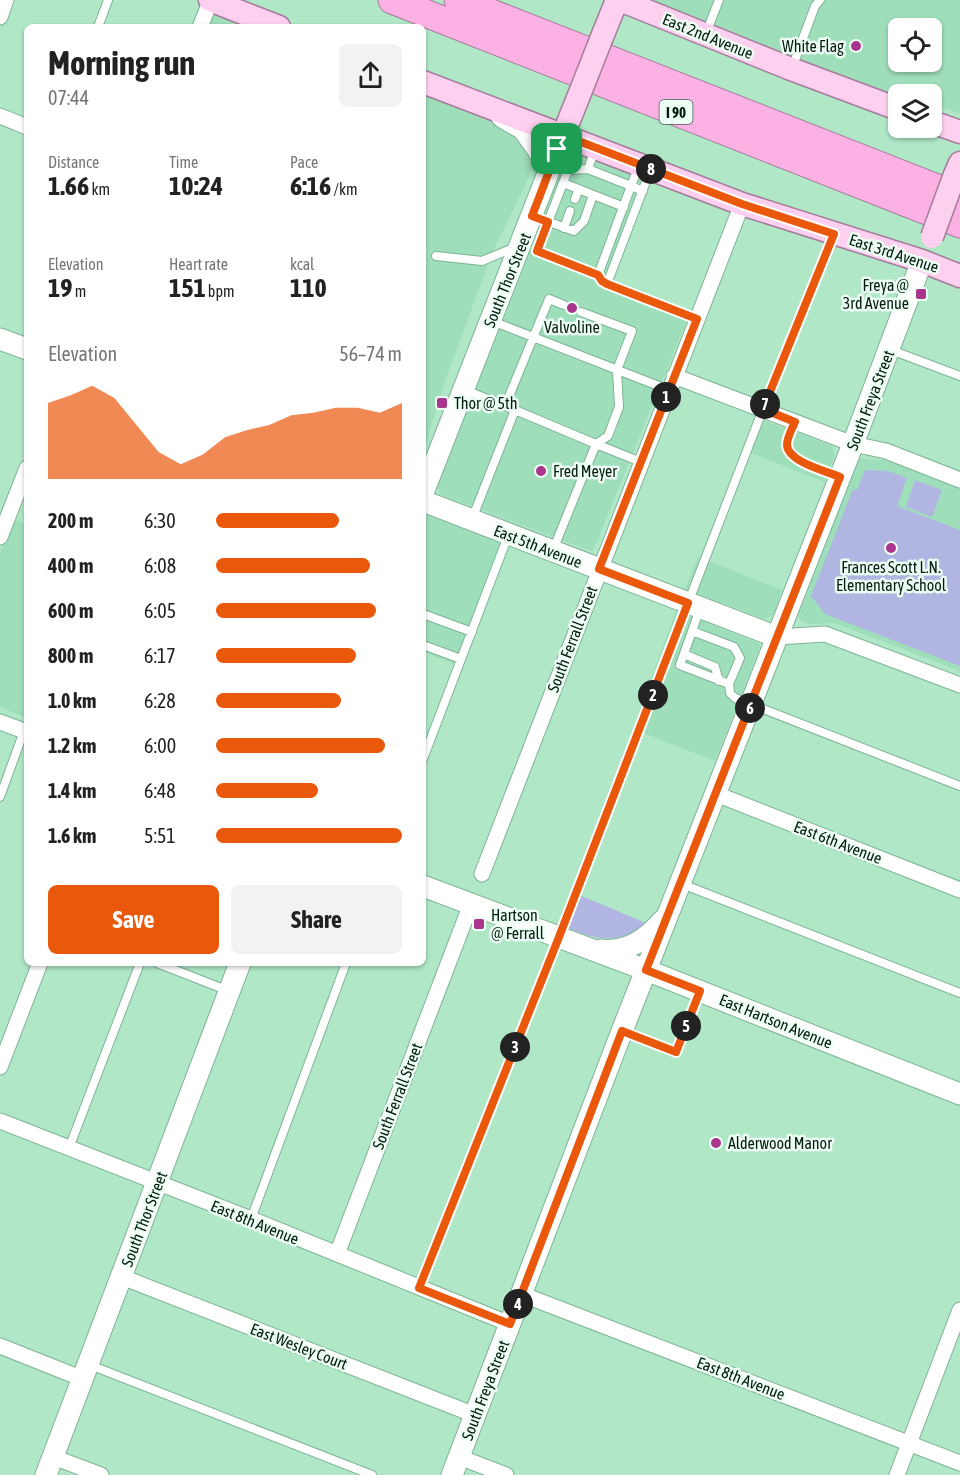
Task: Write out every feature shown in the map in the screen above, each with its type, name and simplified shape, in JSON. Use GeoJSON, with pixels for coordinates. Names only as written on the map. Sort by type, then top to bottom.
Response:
{"type":"FeatureCollection","features":[{"type":"Feature","properties":{"kind":"highway","name":"I 90"},"geometry":{"type":"LineString","coordinates":[[392,0],[960,224]]}},
{"type":"Feature","properties":{"kind":"highway","name":"I 90"},"geometry":{"type":"LineString","coordinates":[[458,0],[958,179]]}},
{"type":"Feature","properties":{"kind":"main road"},"geometry":{"type":"LineString","coordinates":[[210,0],[271,24]]}},
{"type":"Feature","properties":{"kind":"main road","name":"East 2nd Avenue"},"geometry":{"type":"LineString","coordinates":[[618,0],[888,105]]}},
{"type":"Feature","properties":{"kind":"main road","name":"South Thor Street"},"geometry":{"type":"LineString","coordinates":[[426,485],[520,244],[540,219],[558,171],[563,135],[618,0]]}},
{"type":"Feature","properties":{"kind":"main road","name":"East 3rd Avenue"},"geometry":{"type":"LineString","coordinates":[[426,83],[742,204],[922,261],[960,276]]}},
{"type":"Feature","properties":{"kind":"main road"},"geometry":{"type":"LineString","coordinates":[[483,106],[523,129],[558,171]]}},
{"type":"Feature","properties":{"kind":"main road"},"geometry":{"type":"LineString","coordinates":[[942,126],[960,132]]}},
{"type":"Feature","properties":{"kind":"main road","name":"South Freya Street"},"geometry":{"type":"LineString","coordinates":[[455,1466],[671,905],[854,444],[922,261],[958,179]]}},
{"type":"Feature","properties":{"kind":"main road"},"geometry":{"type":"LineString","coordinates":[[0,339],[24,348]]}},
{"type":"Feature","properties":{"kind":"main road","name":"East 5th Avenue"},"geometry":{"type":"LineString","coordinates":[[426,502],[777,637]]}},
{"type":"Feature","properties":{"kind":"main road","name":"East Hartson Avenue"},"geometry":{"type":"LineString","coordinates":[[426,887],[586,946],[960,1095]]}},
{"type":"Feature","properties":{"kind":"main road"},"geometry":{"type":"LineString","coordinates":[[586,946],[616,950],[638,942],[662,922],[671,905]]}},
{"type":"Feature","properties":{"kind":"main road","name":"South Thor Street"},"geometry":{"type":"LineString","coordinates":[[50,1466],[239,966]]}},
{"type":"Feature","properties":{"kind":"street"},"geometry":{"type":"LineString","coordinates":[[0,17],[6,0]]}},
{"type":"Feature","properties":{"kind":"street"},"geometry":{"type":"LineString","coordinates":[[201,24],[210,0]]}},
{"type":"Feature","properties":{"kind":"street"},"geometry":{"type":"LineString","coordinates":[[0,116],[24,126]]}},
{"type":"Feature","properties":{"kind":"street","name":"South Ferrall Street"},"geometry":{"type":"LineString","coordinates":[[482,873],[742,204]]}},
{"type":"Feature","properties":{"kind":"street"},"geometry":{"type":"LineString","coordinates":[[672,383],[763,409],[854,444],[886,451],[960,480]]}},
{"type":"Feature","properties":{"kind":"street"},"geometry":{"type":"LineString","coordinates":[[0,537],[24,476]]}},
{"type":"Feature","properties":{"kind":"street","name":"East 5th Avenue"},"geometry":{"type":"LineString","coordinates":[[777,637],[825,634],[960,685]]}},
{"type":"Feature","properties":{"kind":"street"},"geometry":{"type":"LineString","coordinates":[[0,722],[24,731]]}},
{"type":"Feature","properties":{"kind":"street","name":"East 6th Avenue"},"geometry":{"type":"LineString","coordinates":[[716,794],[960,890]]}},
{"type":"Feature","properties":{"kind":"street","name":"South Ferrall Street"},"geometry":{"type":"LineString","coordinates":[[337,1254],[471,904]]}},
{"type":"Feature","properties":{"kind":"street"},"geometry":{"type":"LineString","coordinates":[[0,1067],[39,966]]}},
{"type":"Feature","properties":{"kind":"street","name":"East 8th Avenue"},"geometry":{"type":"LineString","coordinates":[[0,1121],[510,1324]]}},
{"type":"Feature","properties":{"kind":"street","name":"East Wesley Court"},"geometry":{"type":"LineString","coordinates":[[122,1277],[475,1415]]}},
{"type":"Feature","properties":{"kind":"street","name":"East 8th Avenue"},"geometry":{"type":"LineString","coordinates":[[521,1294],[960,1463]]}},
{"type":"Feature","properties":{"kind":"street"},"geometry":{"type":"LineString","coordinates":[[897,1475],[960,1310]]}},
{"type":"Feature","properties":{"kind":"street"},"geometry":{"type":"LineString","coordinates":[[0,1346],[86,1372]]}},
{"type":"Feature","properties":{"kind":"street"},"geometry":{"type":"LineString","coordinates":[[50,1466],[101,1475]]}},
{"type":"Feature","properties":{"kind":"street"},"geometry":{"type":"LineString","coordinates":[[455,1466],[506,1475]]}},
{"type":"Feature","properties":{"kind":"lane"},"geometry":{"type":"LineString","coordinates":[[99,24],[108,0]]}},
{"type":"Feature","properties":{"kind":"lane"},"geometry":{"type":"LineString","coordinates":[[705,34],[719,0]]}},
{"type":"Feature","properties":{"kind":"lane"},"geometry":{"type":"LineString","coordinates":[[791,69],[815,6],[820,0]]}},
{"type":"Feature","properties":{"kind":"lane"},"geometry":{"type":"LineString","coordinates":[[588,170],[595,148]]}},
{"type":"Feature","properties":{"kind":"lane"},"geometry":{"type":"LineString","coordinates":[[598,275],[631,186],[645,167]]}},
{"type":"Feature","properties":{"kind":"lane"},"geometry":{"type":"LineString","coordinates":[[607,284],[643,190],[645,167]]}},
{"type":"Feature","properties":{"kind":"lane"},"geometry":{"type":"LineString","coordinates":[[558,171],[588,170],[643,190]]}},
{"type":"Feature","properties":{"kind":"lane"},"geometry":{"type":"LineString","coordinates":[[558,171],[579,189],[624,207]]}},
{"type":"Feature","properties":{"kind":"lane"},"geometry":{"type":"LineString","coordinates":[[575,199],[579,189]]}},
{"type":"Feature","properties":{"kind":"lane"},"geometry":{"type":"LineString","coordinates":[[593,195],[584,221],[574,231],[540,219],[537,251],[598,275],[607,284],[697,319]]}},
{"type":"Feature","properties":{"kind":"lane"},"geometry":{"type":"LineString","coordinates":[[564,228],[570,211]]}},
{"type":"Feature","properties":{"kind":"lane"},"geometry":{"type":"LineString","coordinates":[[419,1288],[694,606],[763,409],[834,234]]}},
{"type":"Feature","properties":{"kind":"lane"},"geometry":{"type":"LineString","coordinates":[[436,256],[482,261],[520,244]]}},
{"type":"Feature","properties":{"kind":"lane"},"geometry":{"type":"LineString","coordinates":[[505,406],[549,299],[564,305]]}},
{"type":"Feature","properties":{"kind":"lane"},"geometry":{"type":"LineString","coordinates":[[553,551],[596,444],[608,436],[619,407],[617,370],[632,331],[581,312]]}},
{"type":"Feature","properties":{"kind":"lane"},"geometry":{"type":"LineString","coordinates":[[491,320],[617,370],[672,383]]}},
{"type":"Feature","properties":{"kind":"lane"},"geometry":{"type":"LineString","coordinates":[[890,349],[960,376]]}},
{"type":"Feature","properties":{"kind":"lane"},"geometry":{"type":"LineString","coordinates":[[464,390],[641,462]]}},
{"type":"Feature","properties":{"kind":"lane"},"geometry":{"type":"LineString","coordinates":[[471,520],[515,410]]}},
{"type":"Feature","properties":{"kind":"lane"},"geometry":{"type":"LineString","coordinates":[[795,422],[787,442],[788,451],[800,461],[840,477]]}},
{"type":"Feature","properties":{"kind":"lane"},"geometry":{"type":"LineString","coordinates":[[426,751],[509,535]]}},
{"type":"Feature","properties":{"kind":"lane"},"geometry":{"type":"LineString","coordinates":[[694,606],[692,631],[680,665],[729,684]]}},
{"type":"Feature","properties":{"kind":"lane"},"geometry":{"type":"LineString","coordinates":[[426,615],[472,632]]}},
{"type":"Feature","properties":{"kind":"lane"},"geometry":{"type":"LineString","coordinates":[[692,631],[734,647],[740,658],[729,684],[730,693],[735,698],[960,786]]}},
{"type":"Feature","properties":{"kind":"lane"},"geometry":{"type":"LineString","coordinates":[[426,646],[461,659]]}},
{"type":"Feature","properties":{"kind":"lane"},"geometry":{"type":"LineString","coordinates":[[0,797],[24,737]]}},
{"type":"Feature","properties":{"kind":"lane"},"geometry":{"type":"LineString","coordinates":[[680,883],[960,993]]}},
{"type":"Feature","properties":{"kind":"lane"},"geometry":{"type":"LineString","coordinates":[[69,1148],[139,966]]}},
{"type":"Feature","properties":{"kind":"lane"},"geometry":{"type":"LineString","coordinates":[[165,966],[230,992]]}},
{"type":"Feature","properties":{"kind":"lane"},"geometry":{"type":"LineString","coordinates":[[251,1219],[345,966]]}},
{"type":"Feature","properties":{"kind":"lane"},"geometry":{"type":"LineString","coordinates":[[622,1031],[676,1052],[700,991]]}},
{"type":"Feature","properties":{"kind":"lane"},"geometry":{"type":"LineString","coordinates":[[86,1372],[372,1475]]}},
{"type":"Feature","properties":{"kind":"shaded area"},"geometry":{"type":"Polygon","coordinates":[[[651,0],[960,0],[960,113],[942,108],[942,84],[888,84],[888,93],[852,83],[651,0]]]}},
{"type":"Feature","properties":{"kind":"shaded area"},"geometry":{"type":"Polygon","coordinates":[[[220,14],[245,24],[207,24],[213,15],[220,14]]]}},
{"type":"Feature","properties":{"kind":"shaded area"},"geometry":{"type":"Polygon","coordinates":[[[426,95],[517,133],[532,154],[529,177],[493,251],[446,378],[426,443],[426,95]]]}},
{"type":"Feature","properties":{"kind":"shaded area"},"geometry":{"type":"Polygon","coordinates":[[[566,149],[650,180],[613,281],[690,312],[594,549],[591,551],[442,495],[436,487],[566,149]]]}},
{"type":"Feature","properties":{"kind":"shaded area"},"geometry":{"type":"Polygon","coordinates":[[[755,417],[832,446],[835,455],[824,482],[744,450],[755,417]]]}},
{"type":"Feature","properties":{"kind":"shaded area","name":"Frances Scott L.N. Elementary School"},"geometry":{"type":"Polygon","coordinates":[[[857,460],[890,460],[960,487],[960,671],[835,623],[808,624],[799,619],[798,610],[857,460]]]}},
{"type":"Feature","properties":{"kind":"shaded area","name":"Frances Scott L.N. Elementary School"},"geometry":{"type":"Polygon","coordinates":[[[865,470],[889,471],[907,478],[897,506],[960,530],[960,666],[825,614],[811,596],[853,489],[857,490],[865,470]]]}},
{"type":"Feature","properties":{"kind":"shaded area"},"geometry":{"type":"Polygon","coordinates":[[[915,480],[942,490],[932,517],[906,507],[915,480]]]}},
{"type":"Feature","properties":{"kind":"shaded area"},"geometry":{"type":"Polygon","coordinates":[[[426,515],[507,545],[461,667],[426,653],[426,515]]]}},
{"type":"Feature","properties":{"kind":"shaded area"},"geometry":{"type":"Polygon","coordinates":[[[13,519],[24,524],[24,717],[0,707],[0,553],[13,519]]]}},
{"type":"Feature","properties":{"kind":"shaded area"},"geometry":{"type":"Polygon","coordinates":[[[698,557],[782,590],[774,614],[765,619],[685,589],[698,557]]]}},
{"type":"Feature","properties":{"kind":"shaded area"},"geometry":{"type":"Polygon","coordinates":[[[676,610],[760,644],[715,761],[633,729],[676,610]]]}},
{"type":"Feature","properties":{"kind":"shaded area"},"geometry":{"type":"Polygon","coordinates":[[[577,894],[646,923],[625,935],[606,939],[564,927],[577,894]]]}},
{"type":"Feature","properties":{"kind":"place","name":"White Flag"},"geometry":{"type":"Point","coordinates":[856,46]}},
{"type":"Feature","properties":{"kind":"place","name":"Freya @ 3rd Avenue"},"geometry":{"type":"Point","coordinates":[921,294]}},
{"type":"Feature","properties":{"kind":"place","name":"Valvoline"},"geometry":{"type":"Point","coordinates":[572,308]}},
{"type":"Feature","properties":{"kind":"place","name":"Thor @ 5th"},"geometry":{"type":"Point","coordinates":[442,403]}},
{"type":"Feature","properties":{"kind":"place","name":"Fred Meyer"},"geometry":{"type":"Point","coordinates":[541,471]}},
{"type":"Feature","properties":{"kind":"place","name":"Frances Scott L.N. Elementary School"},"geometry":{"type":"Point","coordinates":[891,548]}},
{"type":"Feature","properties":{"kind":"place","name":"Hartson @ Ferrall"},"geometry":{"type":"Point","coordinates":[479,924]}},
{"type":"Feature","properties":{"kind":"place","name":"Alderwood Manor"},"geometry":{"type":"Point","coordinates":[716,1143]}},
{"type":"Feature","properties":{"kind":"route"},"geometry":{"type":"LineString","coordinates":[[563,135],[742,204],[834,234],[763,409],[795,422],[787,442],[788,451],[800,461],[840,477],[646,970],[700,991],[676,1052],[622,1031],[510,1324],[419,1288],[559,937],[688,603],[599,569],[697,319],[607,284],[598,275],[537,251],[548,222],[532,216],[557,149],[563,135]]}}]}
